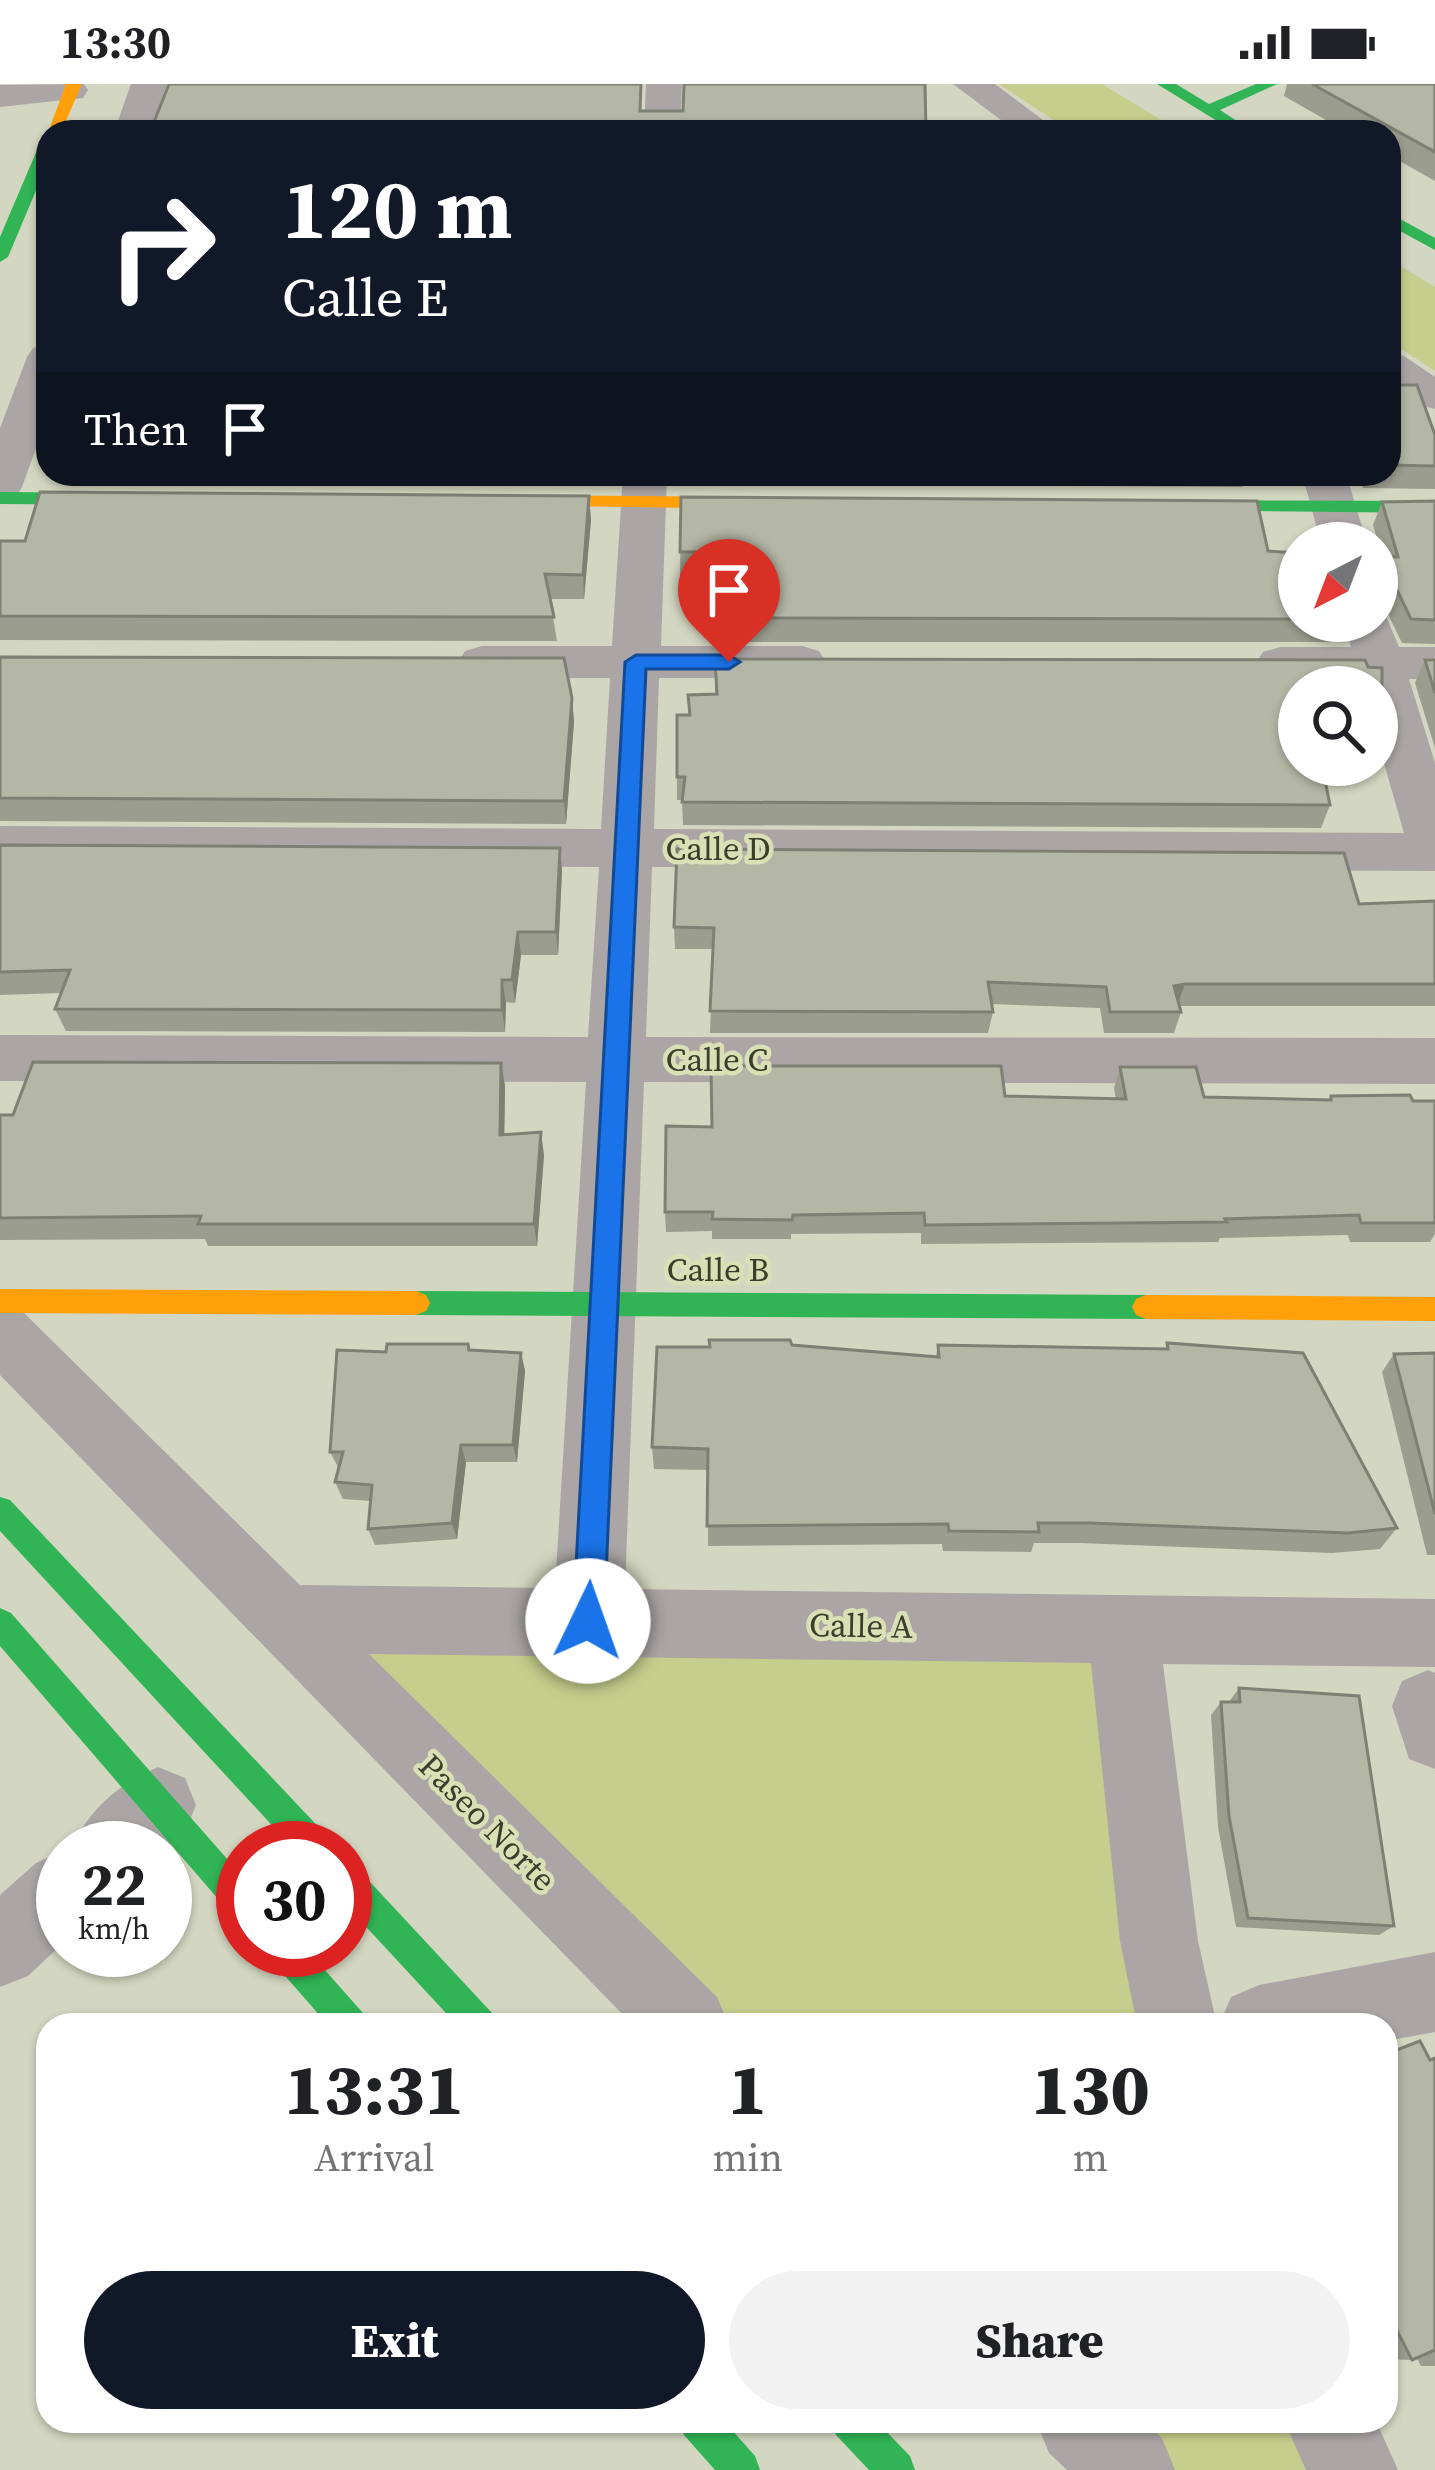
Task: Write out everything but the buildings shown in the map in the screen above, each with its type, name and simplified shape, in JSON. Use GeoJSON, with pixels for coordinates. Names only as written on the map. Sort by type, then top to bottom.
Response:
{"type":"FeatureCollection","features":[{"type":"Feature","properties":{"kind":"street"},"geometry":{"type":"LineString","coordinates":[[136,120],[149,84]]}},
{"type":"Feature","properties":{"kind":"street"},"geometry":{"type":"LineString","coordinates":[[662,120],[664,84]]}},
{"type":"Feature","properties":{"kind":"street"},"geometry":{"type":"LineString","coordinates":[[971,84],[1024,120]]}},
{"type":"Feature","properties":{"kind":"street"},"geometry":{"type":"LineString","coordinates":[[1165,84],[1225,120]]}},
{"type":"Feature","properties":{"kind":"street"},"geometry":{"type":"LineString","coordinates":[[1208,110],[1269,84]]}},
{"type":"Feature","properties":{"kind":"street"},"geometry":{"type":"LineString","coordinates":[[0,96],[72,87]]}},
{"type":"Feature","properties":{"kind":"street"},"geometry":{"type":"LineString","coordinates":[[58,120],[72,87]]}},
{"type":"Feature","properties":{"kind":"street"},"geometry":{"type":"LineString","coordinates":[[0,257],[36,172]]}},
{"type":"Feature","properties":{"kind":"street"},"geometry":{"type":"LineString","coordinates":[[1401,225],[1435,245]]}},
{"type":"Feature","properties":{"kind":"street"},"geometry":{"type":"LineString","coordinates":[[1401,375],[1435,396]]}},
{"type":"Feature","properties":{"kind":"street"},"geometry":{"type":"LineString","coordinates":[[0,487],[36,392]]}},
{"type":"Feature","properties":{"kind":"street"},"geometry":{"type":"LineString","coordinates":[[477,501],[644,488],[810,503]]}},
{"type":"Feature","properties":{"kind":"street"},"geometry":{"type":"LineString","coordinates":[[588,1621],[644,488]]}},
{"type":"Feature","properties":{"kind":"street"},"geometry":{"type":"LineString","coordinates":[[0,498],[167,499]]}},
{"type":"Feature","properties":{"kind":"street"},"geometry":{"type":"LineString","coordinates":[[1143,506],[1435,507]]}},
{"type":"Feature","properties":{"kind":"street"},"geometry":{"type":"LineString","coordinates":[[1236,663],[1374,642],[1435,663]]}},
{"type":"Feature","properties":{"kind":"street"},"geometry":{"type":"LineString","coordinates":[[1374,642],[1435,850]]}},
{"type":"Feature","properties":{"kind":"street"},"geometry":{"type":"LineString","coordinates":[[448,662],[852,662]]}},
{"type":"Feature","properties":{"kind":"street","name":"Calle D"},"geometry":{"type":"LineString","coordinates":[[0,845],[1435,850]]}},
{"type":"Feature","properties":{"kind":"street","name":"Calle C"},"geometry":{"type":"LineString","coordinates":[[0,1058],[1435,1061]]}},
{"type":"Feature","properties":{"kind":"street","name":"Calle B"},"geometry":{"type":"LineString","coordinates":[[0,1300],[1435,1310]]}},
{"type":"Feature","properties":{"kind":"street","name":"Paseo Norte"},"geometry":{"type":"LineString","coordinates":[[0,1332],[677,2013]]}},
{"type":"Feature","properties":{"kind":"street"},"geometry":{"type":"LineString","coordinates":[[0,1510],[290,1821]]}},
{"type":"Feature","properties":{"kind":"street","name":"Calle A"},"geometry":{"type":"LineString","coordinates":[[287,1619],[1435,1633]]}},
{"type":"Feature","properties":{"kind":"street"},"geometry":{"type":"LineString","coordinates":[[0,1623],[131,1821]]}},
{"type":"Feature","properties":{"kind":"street"},"geometry":{"type":"LineString","coordinates":[[1123,1630],[1159,1941],[1174,2013]]}},
{"type":"Feature","properties":{"kind":"street"},"geometry":{"type":"LineString","coordinates":[[372,1909],[470,2013]]}},
{"type":"Feature","properties":{"kind":"street"},"geometry":{"type":"LineString","coordinates":[[0,1948],[36,1915]]}},
{"type":"Feature","properties":{"kind":"street"},"geometry":{"type":"LineString","coordinates":[[309,1977],[340,2013]]}},
{"type":"Feature","properties":{"kind":"street"},"geometry":{"type":"LineString","coordinates":[[1323,2013],[1435,1992]]}},
{"type":"Feature","properties":{"kind":"street"},"geometry":{"type":"LineString","coordinates":[[709,2433],[741,2470]]}},
{"type":"Feature","properties":{"kind":"street"},"geometry":{"type":"LineString","coordinates":[[861,2433],[896,2470]]}},
{"type":"Feature","properties":{"kind":"street"},"geometry":{"type":"LineString","coordinates":[[1093,2433],[1130,2470]]}},
{"type":"Feature","properties":{"kind":"street"},"geometry":{"type":"LineString","coordinates":[[1335,2433],[1353,2470]]}},
{"type":"Feature","properties":{"kind":"green space"},"geometry":{"type":"Polygon","coordinates":[[[999,84],[1102,84],[1161,120],[1054,120],[999,84]]]}},
{"type":"Feature","properties":{"kind":"green space"},"geometry":{"type":"Polygon","coordinates":[[[1401,266],[1435,287],[1435,371],[1401,349],[1401,266]]]}},
{"type":"Feature","properties":{"kind":"green space"},"geometry":{"type":"Polygon","coordinates":[[[346,1643],[1101,1655],[1144,2013],[716,2013],[346,1643]]]}},
{"type":"Feature","properties":{"kind":"green space"},"geometry":{"type":"Polygon","coordinates":[[[1135,2433],[1295,2433],[1313,2470],[1172,2470],[1135,2433]]]}},
{"type":"Feature","properties":{"kind":"traffic: fast"},"geometry":{"type":"LineString","coordinates":[[1165,84],[1226,120]]}},
{"type":"Feature","properties":{"kind":"traffic: fast"},"geometry":{"type":"LineString","coordinates":[[1208,110],[1269,84]]}},
{"type":"Feature","properties":{"kind":"traffic: fast"},"geometry":{"type":"LineString","coordinates":[[0,257],[36,172]]}},
{"type":"Feature","properties":{"kind":"traffic: fast"},"geometry":{"type":"LineString","coordinates":[[1401,225],[1435,245]]}},
{"type":"Feature","properties":{"kind":"traffic: fast"},"geometry":{"type":"LineString","coordinates":[[0,498],[128,499]]}},
{"type":"Feature","properties":{"kind":"traffic: fast"},"geometry":{"type":"LineString","coordinates":[[1168,506],[1435,507]]}},
{"type":"Feature","properties":{"kind":"traffic: fast"},"geometry":{"type":"LineString","coordinates":[[416,1303],[1146,1307]]}},
{"type":"Feature","properties":{"kind":"traffic: fast"},"geometry":{"type":"LineString","coordinates":[[0,1510],[290,1821]]}},
{"type":"Feature","properties":{"kind":"traffic: fast"},"geometry":{"type":"LineString","coordinates":[[0,1623],[216,1871]]}},
{"type":"Feature","properties":{"kind":"traffic: fast"},"geometry":{"type":"LineString","coordinates":[[372,1909],[469,2013]]}},
{"type":"Feature","properties":{"kind":"traffic: fast"},"geometry":{"type":"LineString","coordinates":[[309,1977],[340,2013]]}},
{"type":"Feature","properties":{"kind":"traffic: fast"},"geometry":{"type":"LineString","coordinates":[[709,2433],[741,2470]]}},
{"type":"Feature","properties":{"kind":"traffic: fast"},"geometry":{"type":"LineString","coordinates":[[861,2433],[896,2470]]}},
{"type":"Feature","properties":{"kind":"traffic: slow"},"geometry":{"type":"LineString","coordinates":[[58,120],[74,84]]}},
{"type":"Feature","properties":{"kind":"traffic: slow"},"geometry":{"type":"LineString","coordinates":[[502,501],[770,503]]}},
{"type":"Feature","properties":{"kind":"traffic: slow"},"geometry":{"type":"LineString","coordinates":[[0,1301],[416,1303]]}},
{"type":"Feature","properties":{"kind":"traffic: slow"},"geometry":{"type":"LineString","coordinates":[[1146,1307],[1435,1309]]}},
{"type":"Feature","properties":{"kind":"route"},"geometry":{"type":"LineString","coordinates":[[588,1621],[636,662],[729,662]]}}]}
